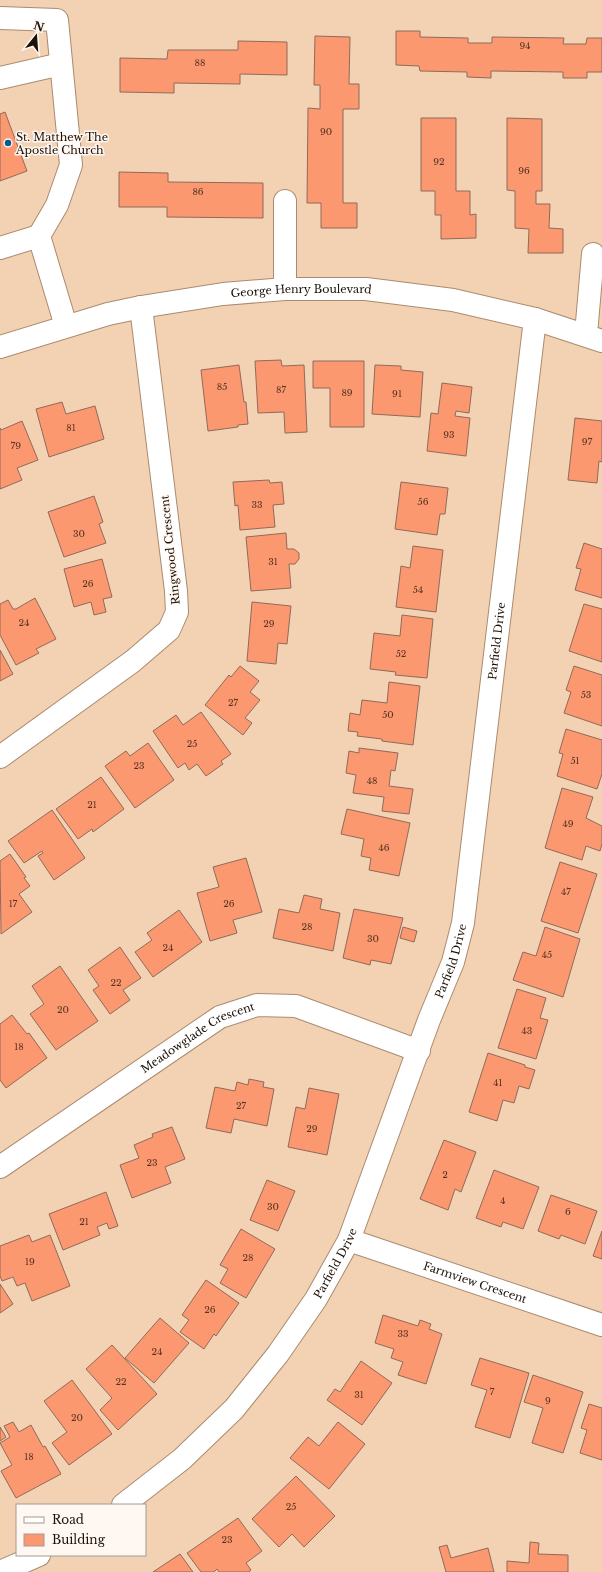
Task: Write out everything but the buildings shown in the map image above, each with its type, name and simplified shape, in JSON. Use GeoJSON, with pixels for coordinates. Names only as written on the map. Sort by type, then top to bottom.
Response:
{"type":"FeatureCollection","features":[{"type":"Feature","properties":{"kind":"street"},"geometry":{"type":"LineString","coordinates":[[0,18],[57,20],[71,165],[57,205],[39,236],[0,248]]}},
{"type":"Feature","properties":{"kind":"street"},"geometry":{"type":"LineString","coordinates":[[0,78],[61,64]]}},
{"type":"Feature","properties":{"kind":"street"},"geometry":{"type":"LineString","coordinates":[[285,201],[285,289]]}},
{"type":"Feature","properties":{"kind":"street"},"geometry":{"type":"LineString","coordinates":[[39,236],[66,326]]}},
{"type":"Feature","properties":{"kind":"street"},"geometry":{"type":"LineString","coordinates":[[594,254],[594,337]]}},
{"type":"Feature","properties":{"kind":"street","name":"George Henry Boulevard"},"geometry":{"type":"LineString","coordinates":[[0,346],[108,314],[141,306],[223,294],[285,289],[366,289],[453,300],[535,319],[594,337]]}},
{"type":"Feature","properties":{"kind":"street","name":"Ringwood Crescent"},"geometry":{"type":"LineString","coordinates":[[0,757],[133,661],[169,630],[177,612],[175,584],[141,306]]}},
{"type":"Feature","properties":{"kind":"street","name":"Parfield Drive"},"geometry":{"type":"LineString","coordinates":[[124,1504],[182,1459],[234,1409],[278,1354],[316,1299],[349,1240],[453,962],[464,923],[535,319]]}},
{"type":"Feature","properties":{"kind":"street","name":"Meadowglade Crescent"},"geometry":{"type":"LineString","coordinates":[[0,1167],[220,1017],[257,1005],[296,1006],[419,1051]]}},
{"type":"Feature","properties":{"kind":"street","name":"Farmview Crescent"},"geometry":{"type":"LineString","coordinates":[[349,1240],[602,1325]]}},
{"type":"Feature","properties":{"kind":"street"},"geometry":{"type":"LineString","coordinates":[[0,1572],[36,1556]]}},
{"type":"Feature","properties":{"kind":"place","name":"St. Matthew The Apostle Church"},"geometry":{"type":"Point","coordinates":[8,143]}}]}
